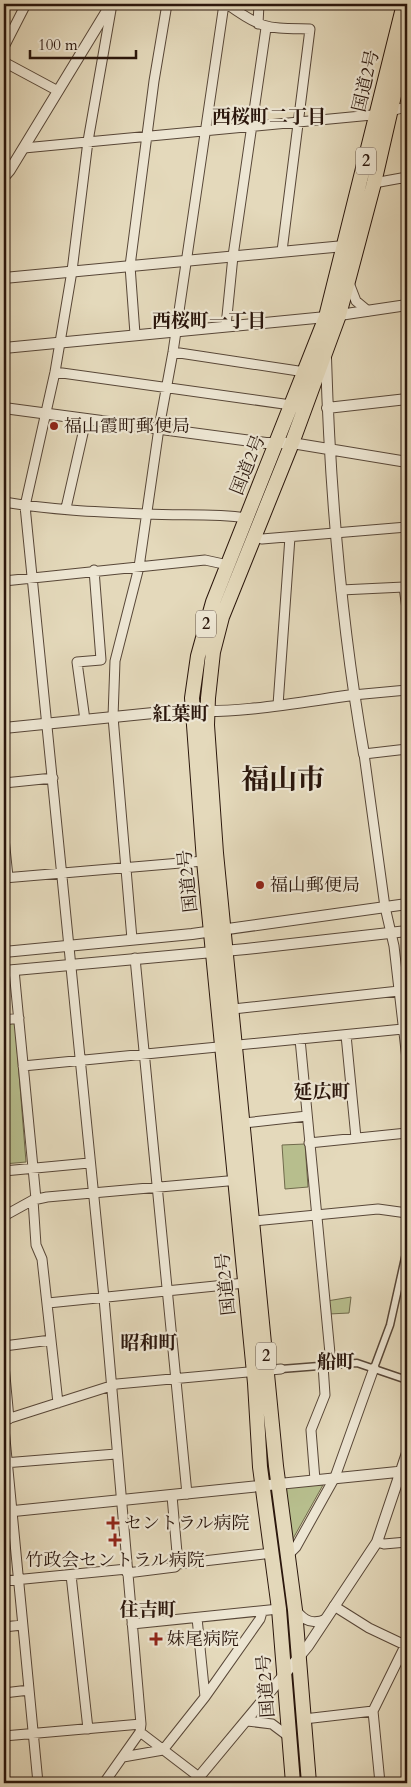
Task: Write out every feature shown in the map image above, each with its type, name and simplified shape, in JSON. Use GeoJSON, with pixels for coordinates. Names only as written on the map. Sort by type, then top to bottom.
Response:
{"type":"FeatureCollection","features":[{"type":"Feature","properties":{"kind":"highway","name":"国道2号"},"geometry":{"type":"LineString","coordinates":[[219,930],[204,860],[192,711],[198,656],[213,602],[291,405],[348,281],[374,182],[383,113],[404,4]]}},
{"type":"Feature","properties":{"kind":"highway","name":"国道2号"},"geometry":{"type":"LineString","coordinates":[[293,1783],[288,1736],[285,1675],[263,1485],[268,1370],[245,1283],[242,1179],[219,930],[207,711],[213,652],[222,617],[292,443],[326,352],[344,246],[383,113],[406,53],[407,39]]}},
{"type":"Feature","properties":{"kind":"highway","name":"国道2号"},"geometry":{"type":"LineString","coordinates":[[221,950],[233,1009],[230,1046],[244,1123],[242,1179],[254,1221],[279,1483],[295,1610],[309,1783]]}},
{"type":"Feature","properties":{"kind":"street"},"geometry":{"type":"LineString","coordinates":[[4,48],[26,4]]}},
{"type":"Feature","properties":{"kind":"street"},"geometry":{"type":"LineString","coordinates":[[4,177],[24,148],[112,4]]}},
{"type":"Feature","properties":{"kind":"street"},"geometry":{"type":"LineString","coordinates":[[104,1783],[141,1728],[104,1298],[79,1061],[26,506],[55,372],[72,271],[88,141],[112,4]]}},
{"type":"Feature","properties":{"kind":"street"},"geometry":{"type":"LineString","coordinates":[[135,334],[130,266],[154,81],[167,4]]}},
{"type":"Feature","properties":{"kind":"street"},"geometry":{"type":"LineString","coordinates":[[132,939],[113,717],[115,661],[139,567],[225,4],[262,26],[310,29],[282,251]]}},
{"type":"Feature","properties":{"kind":"street"},"geometry":{"type":"LineString","coordinates":[[226,326],[262,26],[259,4]]}},
{"type":"Feature","properties":{"kind":"street"},"geometry":{"type":"LineString","coordinates":[[4,62],[58,91]]}},
{"type":"Feature","properties":{"kind":"street"},"geometry":{"type":"LineString","coordinates":[[24,148],[383,113],[407,107]]}},
{"type":"Feature","properties":{"kind":"street"},"geometry":{"type":"LineString","coordinates":[[374,182],[406,177],[407,192]]}},
{"type":"Feature","properties":{"kind":"street"},"geometry":{"type":"LineString","coordinates":[[4,278],[344,246]]}},
{"type":"Feature","properties":{"kind":"street"},"geometry":{"type":"LineString","coordinates":[[348,281],[356,301],[368,311]]}},
{"type":"Feature","properties":{"kind":"street"},"geometry":{"type":"LineString","coordinates":[[4,348],[333,316],[407,305]]}},
{"type":"Feature","properties":{"kind":"street"},"geometry":{"type":"LineString","coordinates":[[173,352],[305,372]]}},
{"type":"Feature","properties":{"kind":"street"},"geometry":{"type":"LineString","coordinates":[[326,352],[328,450],[353,695],[364,754],[385,907],[392,934],[405,1028],[407,1059]]}},
{"type":"Feature","properties":{"kind":"street"},"geometry":{"type":"LineString","coordinates":[[55,372],[291,405]]}},
{"type":"Feature","properties":{"kind":"street"},"geometry":{"type":"LineString","coordinates":[[327,408],[407,399]]}},
{"type":"Feature","properties":{"kind":"street"},"geometry":{"type":"LineString","coordinates":[[4,408],[277,444],[292,443],[407,462]]}},
{"type":"Feature","properties":{"kind":"street"},"geometry":{"type":"LineString","coordinates":[[66,508],[86,420]]}},
{"type":"Feature","properties":{"kind":"street"},"geometry":{"type":"LineString","coordinates":[[4,502],[26,506],[146,514],[218,515],[246,518]]}},
{"type":"Feature","properties":{"kind":"street"},"geometry":{"type":"LineString","coordinates":[[254,536],[262,539],[407,527]]}},
{"type":"Feature","properties":{"kind":"street"},"geometry":{"type":"LineString","coordinates":[[278,704],[290,537]]}},
{"type":"Feature","properties":{"kind":"street"},"geometry":{"type":"LineString","coordinates":[[4,581],[94,570],[205,560],[228,565]]}},
{"type":"Feature","properties":{"kind":"street"},"geometry":{"type":"LineString","coordinates":[[85,720],[78,662],[101,660],[94,570]]}},
{"type":"Feature","properties":{"kind":"street"},"geometry":{"type":"LineString","coordinates":[[341,590],[404,587],[407,610]]}},
{"type":"Feature","properties":{"kind":"street"},"geometry":{"type":"LineString","coordinates":[[4,728],[113,717],[207,711],[407,690]]}},
{"type":"Feature","properties":{"kind":"street"},"geometry":{"type":"LineString","coordinates":[[364,754],[407,749]]}},
{"type":"Feature","properties":{"kind":"street"},"geometry":{"type":"LineString","coordinates":[[4,783],[53,778]]}},
{"type":"Feature","properties":{"kind":"street"},"geometry":{"type":"LineString","coordinates":[[4,838],[6,877],[204,860]]}},
{"type":"Feature","properties":{"kind":"street"},"geometry":{"type":"LineString","coordinates":[[4,952],[219,930],[407,904]]}},
{"type":"Feature","properties":{"kind":"street"},"geometry":{"type":"LineString","coordinates":[[58,1403],[42,1259],[36,1245],[33,1168],[19,1018],[9,970],[407,932]]}},
{"type":"Feature","properties":{"kind":"street"},"geometry":{"type":"LineString","coordinates":[[135,958],[187,1494]]}},
{"type":"Feature","properties":{"kind":"street"},"geometry":{"type":"LineString","coordinates":[[233,1009],[399,991]]}},
{"type":"Feature","properties":{"kind":"street"},"geometry":{"type":"LineString","coordinates":[[4,1020],[19,1018]]}},
{"type":"Feature","properties":{"kind":"street"},"geometry":{"type":"LineString","coordinates":[[23,1066],[144,1056],[405,1028]]}},
{"type":"Feature","properties":{"kind":"street"},"geometry":{"type":"LineString","coordinates":[[346,1035],[356,1138]]}},
{"type":"Feature","properties":{"kind":"street"},"geometry":{"type":"LineString","coordinates":[[300,1040],[327,1365],[325,1394],[311,1430],[315,1480]]}},
{"type":"Feature","properties":{"kind":"street"},"geometry":{"type":"LineString","coordinates":[[244,1123],[307,1116]]}},
{"type":"Feature","properties":{"kind":"street"},"geometry":{"type":"LineString","coordinates":[[309,1143],[407,1133]]}},
{"type":"Feature","properties":{"kind":"street"},"geometry":{"type":"LineString","coordinates":[[4,1171],[89,1162]]}},
{"type":"Feature","properties":{"kind":"street"},"geometry":{"type":"LineString","coordinates":[[4,1216],[34,1200],[242,1179]]}},
{"type":"Feature","properties":{"kind":"street"},"geometry":{"type":"LineString","coordinates":[[254,1221],[378,1209],[407,1213]]}},
{"type":"Feature","properties":{"kind":"street"},"geometry":{"type":"LineString","coordinates":[[288,1555],[296,1547],[335,1478],[390,1325],[407,1249]]}},
{"type":"Feature","properties":{"kind":"street"},"geometry":{"type":"LineString","coordinates":[[48,1303],[245,1283]]}},
{"type":"Feature","properties":{"kind":"street"},"geometry":{"type":"LineString","coordinates":[[4,1346],[51,1340]]}},
{"type":"Feature","properties":{"kind":"street"},"geometry":{"type":"LineString","coordinates":[[4,1365],[6,1419],[117,1384],[357,1363],[407,1380]]}},
{"type":"Feature","properties":{"kind":"street"},"geometry":{"type":"LineString","coordinates":[[4,1428],[7,1512],[18,1580],[38,1783]]}},
{"type":"Feature","properties":{"kind":"street"},"geometry":{"type":"LineString","coordinates":[[4,1736],[88,1729],[141,1728],[196,1780],[308,1646],[377,1542],[404,1472],[407,1453]]}},
{"type":"Feature","properties":{"kind":"street"},"geometry":{"type":"LineString","coordinates":[[6,1463],[116,1454]]}},
{"type":"Feature","properties":{"kind":"street"},"geometry":{"type":"LineString","coordinates":[[7,1512],[172,1496],[279,1483],[404,1472]]}},
{"type":"Feature","properties":{"kind":"street"},"geometry":{"type":"LineString","coordinates":[[172,1496],[178,1564]]}},
{"type":"Feature","properties":{"kind":"street"},"geometry":{"type":"LineString","coordinates":[[377,1542],[384,1544],[407,1542]]}},
{"type":"Feature","properties":{"kind":"street"},"geometry":{"type":"LineString","coordinates":[[4,1581],[175,1567],[178,1564],[272,1553]]}},
{"type":"Feature","properties":{"kind":"street"},"geometry":{"type":"LineString","coordinates":[[71,1575],[88,1729]]}},
{"type":"Feature","properties":{"kind":"street"},"geometry":{"type":"LineString","coordinates":[[334,1606],[369,1628],[407,1645],[373,1711],[380,1783]]}},
{"type":"Feature","properties":{"kind":"street"},"geometry":{"type":"LineString","coordinates":[[132,1624],[278,1609]]}},
{"type":"Feature","properties":{"kind":"street"},"geometry":{"type":"LineString","coordinates":[[295,1610],[308,1622],[326,1619]]}},
{"type":"Feature","properties":{"kind":"street"},"geometry":{"type":"LineString","coordinates":[[123,1757],[163,1750],[205,1697],[260,1620],[262,1612]]}},
{"type":"Feature","properties":{"kind":"street"},"geometry":{"type":"LineString","coordinates":[[196,1618],[205,1697]]}},
{"type":"Feature","properties":{"kind":"street"},"geometry":{"type":"LineString","coordinates":[[4,1627],[22,1625]]}},
{"type":"Feature","properties":{"kind":"street"},"geometry":{"type":"LineString","coordinates":[[4,1692],[29,1690]]}},
{"type":"Feature","properties":{"kind":"street"},"geometry":{"type":"LineString","coordinates":[[304,1718],[373,1711]]}},
{"type":"Feature","properties":{"kind":"street"},"geometry":{"type":"LineString","coordinates":[[247,1721],[272,1724],[288,1736]]}},
{"type":"Feature","properties":{"kind":"green space"},"geometry":{"type":"Polygon","coordinates":[[[15,1023],[26,1162],[4,1164],[4,1024],[15,1023]]]}},
{"type":"Feature","properties":{"kind":"green space"},"geometry":{"type":"Polygon","coordinates":[[[305,1144],[308,1187],[285,1189],[282,1145],[305,1144]]]}},
{"type":"Feature","properties":{"kind":"green space"},"geometry":{"type":"Polygon","coordinates":[[[351,1297],[349,1313],[329,1314],[327,1301],[351,1297]]]}},
{"type":"Feature","properties":{"kind":"green space"},"geometry":{"type":"Polygon","coordinates":[[[323,1485],[290,1544],[284,1487],[323,1485]]]}},
{"type":"Feature","properties":{"kind":"place","name":"福山霞町郵便局"},"geometry":{"type":"Point","coordinates":[54,426]}},
{"type":"Feature","properties":{"kind":"place","name":"福山郵便局"},"geometry":{"type":"Point","coordinates":[260,885]}},
{"type":"Feature","properties":{"kind":"place","name":"セントラル病院"},"geometry":{"type":"Point","coordinates":[113,1523]}},
{"type":"Feature","properties":{"kind":"place","name":"竹政会セントラル病院"},"geometry":{"type":"Point","coordinates":[115,1540]}},
{"type":"Feature","properties":{"kind":"place","name":"妹尾病院"},"geometry":{"type":"Point","coordinates":[156,1639]}},
{"type":"Feature","properties":{"kind":"district","name":"西桜町二丁目"},"geometry":{"type":"Point","coordinates":[269,117]}},
{"type":"Feature","properties":{"kind":"district","name":"西桜町一丁目"},"geometry":{"type":"Point","coordinates":[209,321]}},
{"type":"Feature","properties":{"kind":"district","name":"紅葉町"},"geometry":{"type":"Point","coordinates":[181,714]}},
{"type":"Feature","properties":{"kind":"district","name":"福山市"},"geometry":{"type":"Point","coordinates":[283,780]}},
{"type":"Feature","properties":{"kind":"district","name":"延広町"},"geometry":{"type":"Point","coordinates":[322,1092]}},
{"type":"Feature","properties":{"kind":"district","name":"昭和町"},"geometry":{"type":"Point","coordinates":[149,1343]}},
{"type":"Feature","properties":{"kind":"district","name":"船町"},"geometry":{"type":"Point","coordinates":[336,1362]}},
{"type":"Feature","properties":{"kind":"district","name":"住吉町"},"geometry":{"type":"Point","coordinates":[148,1610]}}]}
